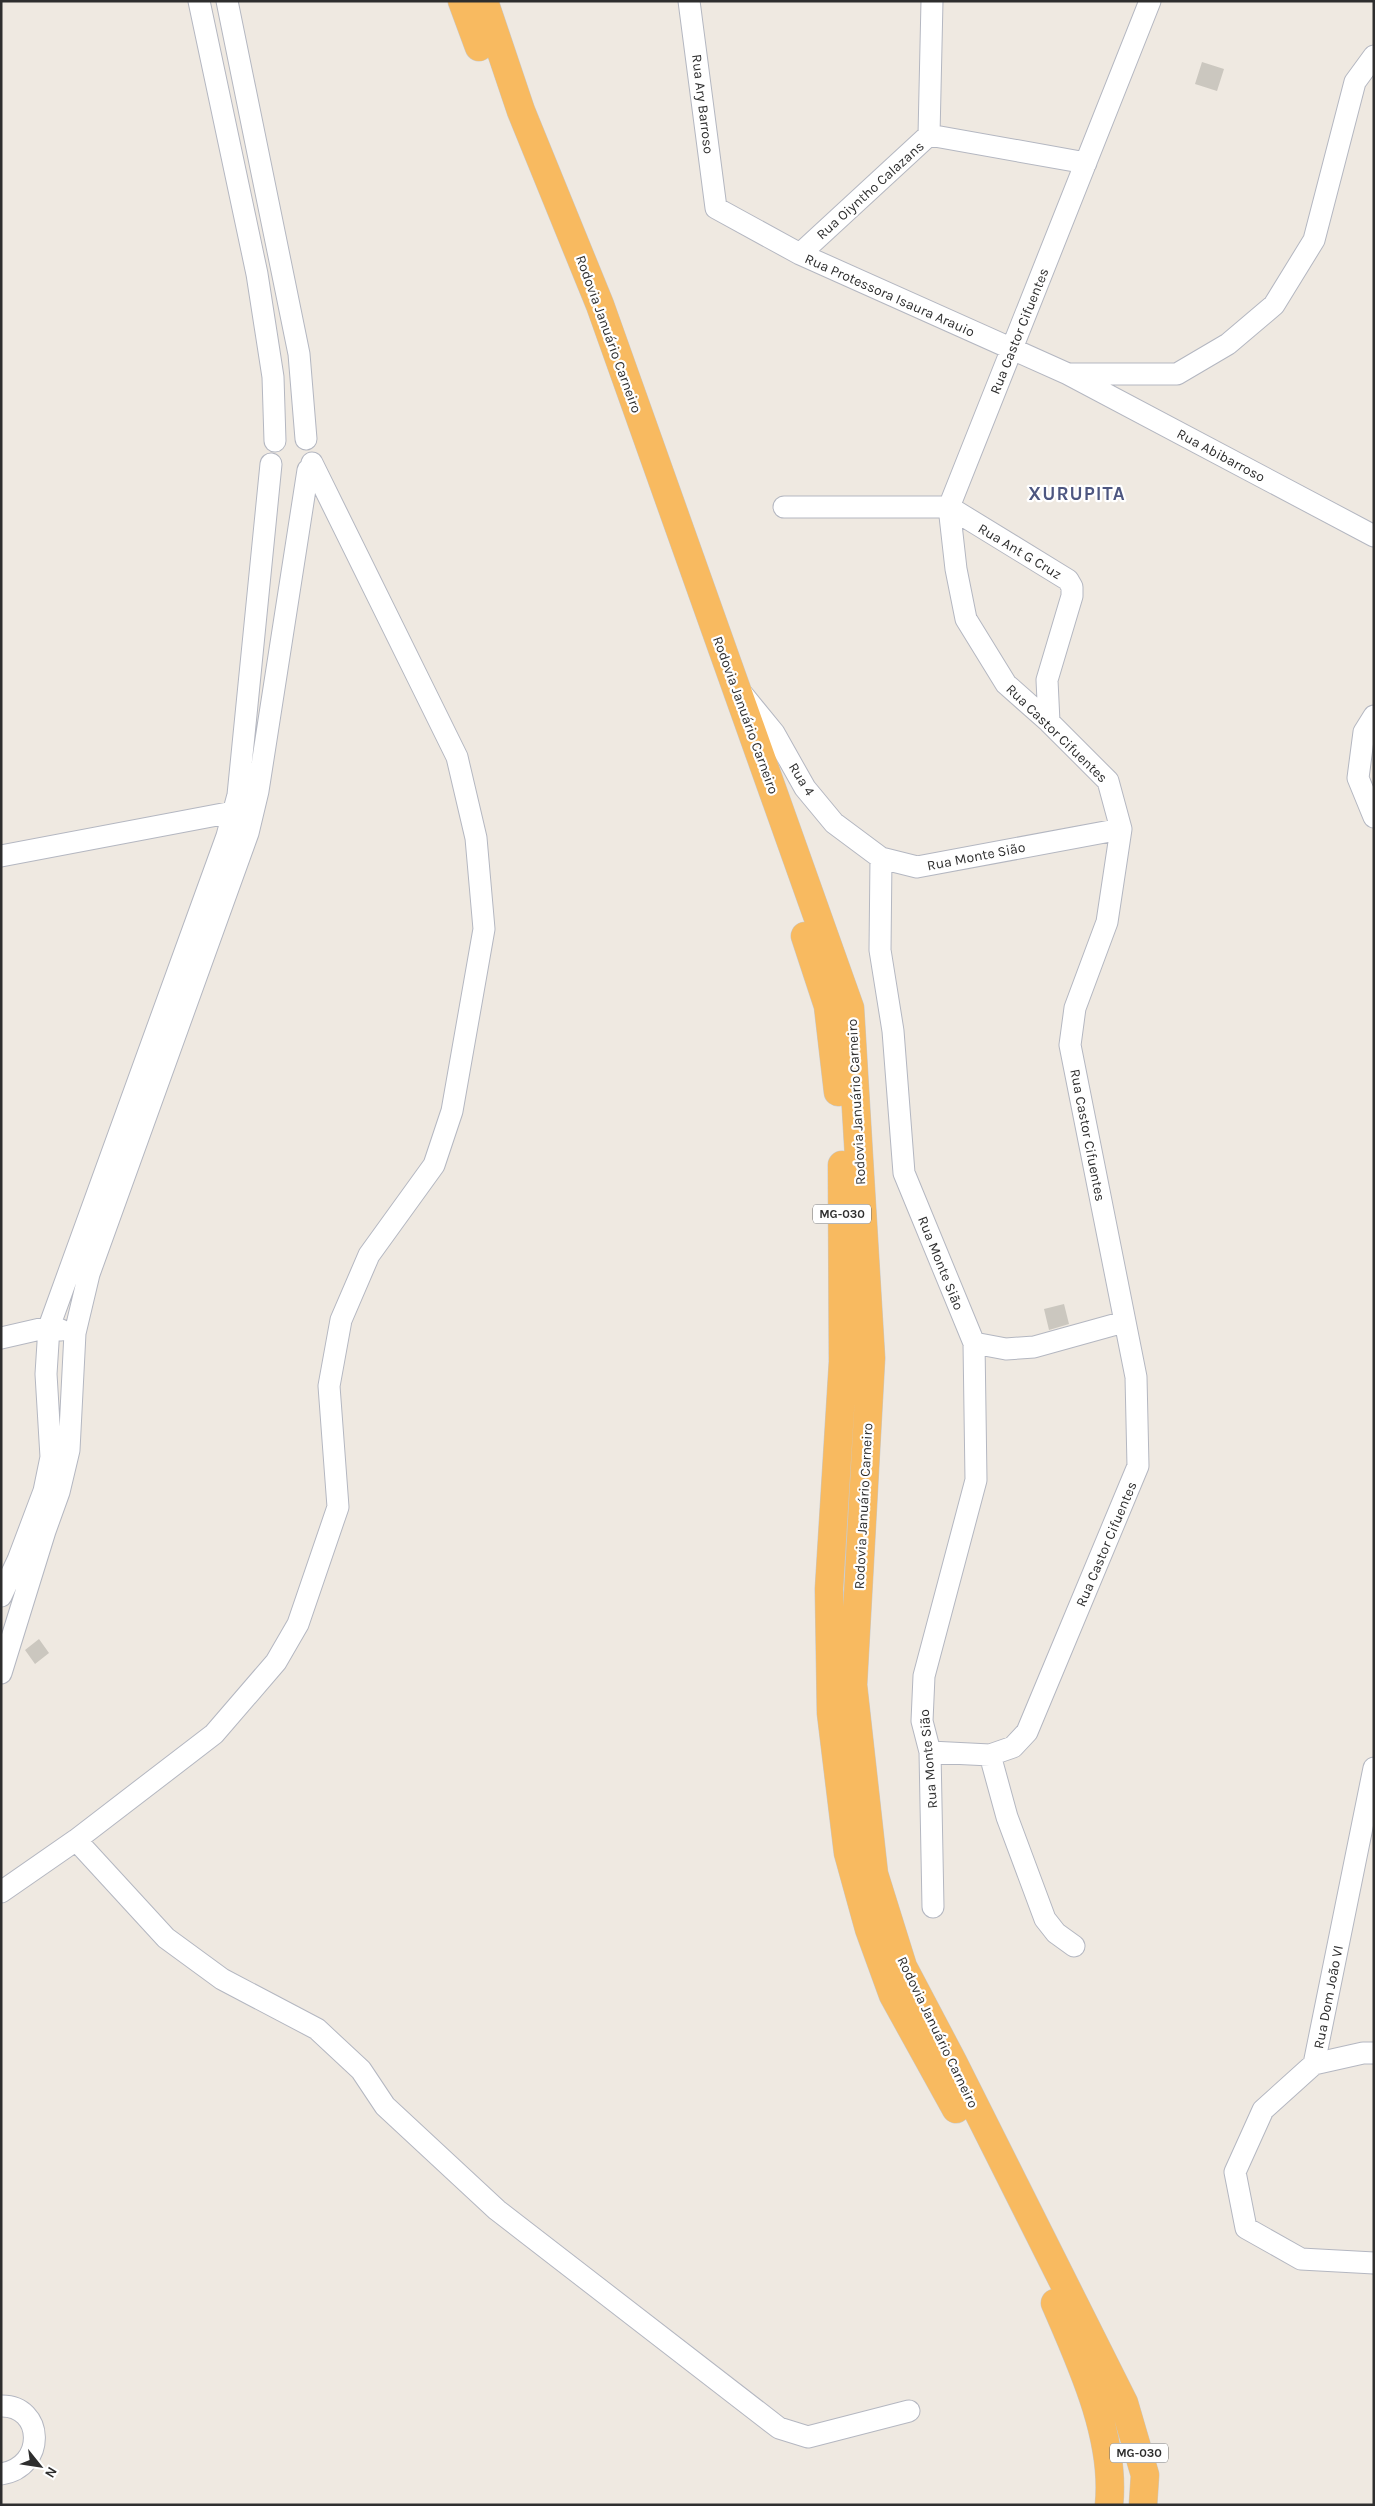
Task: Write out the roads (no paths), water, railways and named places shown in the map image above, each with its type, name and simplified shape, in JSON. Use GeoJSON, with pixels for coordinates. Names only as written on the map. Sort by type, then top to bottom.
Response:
{"type":"FeatureCollection","features":[{"type":"Feature","properties":{"kind":"highway","name":"Rodovia Januário Carneiro"},"geometry":{"type":"LineString","coordinates":[[462,1],[510,132],[577,287],[784,870],[828,1006],[842,1125],[843,1362],[829,1589],[831,1713],[848,1853],[868,1929],[893,1995],[949,2095],[1036,2259],[1076,2350],[1104,2435],[1111,2487],[1109,2505]]}},
{"type":"Feature","properties":{"kind":"highway","name":"Rodovia Januário Carneiro"},"geometry":{"type":"LineString","coordinates":[[484,1],[521,111],[600,305],[850,1008],[871,1358],[853,1685],[874,1874],[903,1967],[953,2062],[1124,2402],[1145,2475],[1143,2505]]}},
{"type":"Feature","properties":{"kind":"street"},"geometry":{"type":"LineString","coordinates":[[1,1673],[5,1650],[59,1492],[69,1450],[76,1333],[89,1274],[197,980],[242,817],[238,795],[271,464],[270,452],[275,441],[273,377],[257,274],[199,1]]}},
{"type":"Feature","properties":{"kind":"street"},"geometry":{"type":"LineString","coordinates":[[1,1596],[18,1560],[44,1491],[51,1457],[46,1374],[49,1327],[227,836],[258,792],[313,450],[306,440],[299,354],[227,1]]}},
{"type":"Feature","properties":{"kind":"street","name":"Rua Ary Barroso"},"geometry":{"type":"LineString","coordinates":[[689,1],[716,208]]}},
{"type":"Feature","properties":{"kind":"street","name":"Rua Oiyntho Calazans"},"geometry":{"type":"LineString","coordinates":[[800,254],[929,135],[932,1]]}},
{"type":"Feature","properties":{"kind":"street","name":"Rua Castor Cifuentes"},"geometry":{"type":"LineString","coordinates":[[930,1752],[990,1755],[1013,1747],[1027,1732],[1138,1466],[1136,1377],[1070,1045],[1075,1008],[1107,922],[1121,828],[1108,780],[1049,722],[1006,684],[966,619],[956,569],[949,507],[1150,1]]}},
{"type":"Feature","properties":{"kind":"street"},"geometry":{"type":"LineString","coordinates":[[1068,374],[1177,374],[1228,344],[1274,305],[1314,240],[1354,82],[1374,56]]}},
{"type":"Feature","properties":{"kind":"street"},"geometry":{"type":"LineString","coordinates":[[929,135],[1086,162]]}},
{"type":"Feature","properties":{"kind":"street","name":"Rua Protessora Isaura Arauio"},"geometry":{"type":"LineString","coordinates":[[716,208],[800,254],[1068,374]]}},
{"type":"Feature","properties":{"kind":"street","name":"Rua Abibarroso"},"geometry":{"type":"LineString","coordinates":[[1068,374],[1374,536]]}},
{"type":"Feature","properties":{"kind":"street"},"geometry":{"type":"LineString","coordinates":[[275,441],[290,434],[306,440]]}},
{"type":"Feature","properties":{"kind":"street"},"geometry":{"type":"LineString","coordinates":[[271,464],[280,475],[295,478],[310,467]]}},
{"type":"Feature","properties":{"kind":"street"},"geometry":{"type":"LineString","coordinates":[[1,1892],[76,1840],[214,1734],[276,1662],[298,1624],[338,1507],[329,1386],[341,1320],[369,1255],[434,1165],[452,1111],[484,930],[476,838],[457,757],[310,467]]}},
{"type":"Feature","properties":{"kind":"street"},"geometry":{"type":"LineString","coordinates":[[784,507],[949,507]]}},
{"type":"Feature","properties":{"kind":"street","name":"Rua Ant G Cruz"},"geometry":{"type":"LineString","coordinates":[[949,507],[1068,580],[1072,587],[1072,596],[1047,680],[1049,722]]}},
{"type":"Feature","properties":{"kind":"street","name":"Rua 4"},"geometry":{"type":"LineString","coordinates":[[736,687],[774,733],[805,788],[834,823],[881,858]]}},
{"type":"Feature","properties":{"kind":"street"},"geometry":{"type":"LineString","coordinates":[[1374,716],[1364,732],[1358,778],[1374,817]]}},
{"type":"Feature","properties":{"kind":"street"},"geometry":{"type":"LineString","coordinates":[[1,856],[242,817]]}},
{"type":"Feature","properties":{"kind":"street","name":"Rua Monte Sião"},"geometry":{"type":"LineString","coordinates":[[933,1907],[930,1752],[922,1721],[924,1676],[976,1480],[974,1342],[904,1173],[893,1031],[880,950],[881,858],[917,867],[1121,828]]}},
{"type":"Feature","properties":{"kind":"street"},"geometry":{"type":"LineString","coordinates":[[974,1342],[1006,1349],[1034,1347],[1124,1322]]}},
{"type":"Feature","properties":{"kind":"street"},"geometry":{"type":"LineString","coordinates":[[1,1338],[49,1327],[76,1333]]}},
{"type":"Feature","properties":{"kind":"street"},"geometry":{"type":"LineString","coordinates":[[990,1755],[1007,1817],[1045,1919],[1056,1933],[1074,1946]]}},
{"type":"Feature","properties":{"kind":"street","name":"Rua Dom João VI"},"geometry":{"type":"LineString","coordinates":[[1374,1768],[1314,2064],[1263,2110],[1234,2172],[1246,2228],[1301,2259],[1374,2263]]}},
{"type":"Feature","properties":{"kind":"street"},"geometry":{"type":"LineString","coordinates":[[76,1840],[166,1938],[222,1979],[317,2028],[361,2070],[391,2112],[497,2210],[779,2428],[808,2437],[909,2411]]}},
{"type":"Feature","properties":{"kind":"street"},"geometry":{"type":"LineString","coordinates":[[1314,2064],[1363,2053],[1374,2053]]}},
{"type":"Feature","properties":{"kind":"street"},"geometry":{"type":"LineString","coordinates":[[1,2406],[15,2408],[24,2414],[35,2434],[35,2445],[24,2465],[14,2471],[1,2474]]}},
{"type":"Feature","properties":{"kind":"district","name":"XURUPITA"},"geometry":{"type":"Point","coordinates":[1077,493]}}]}
